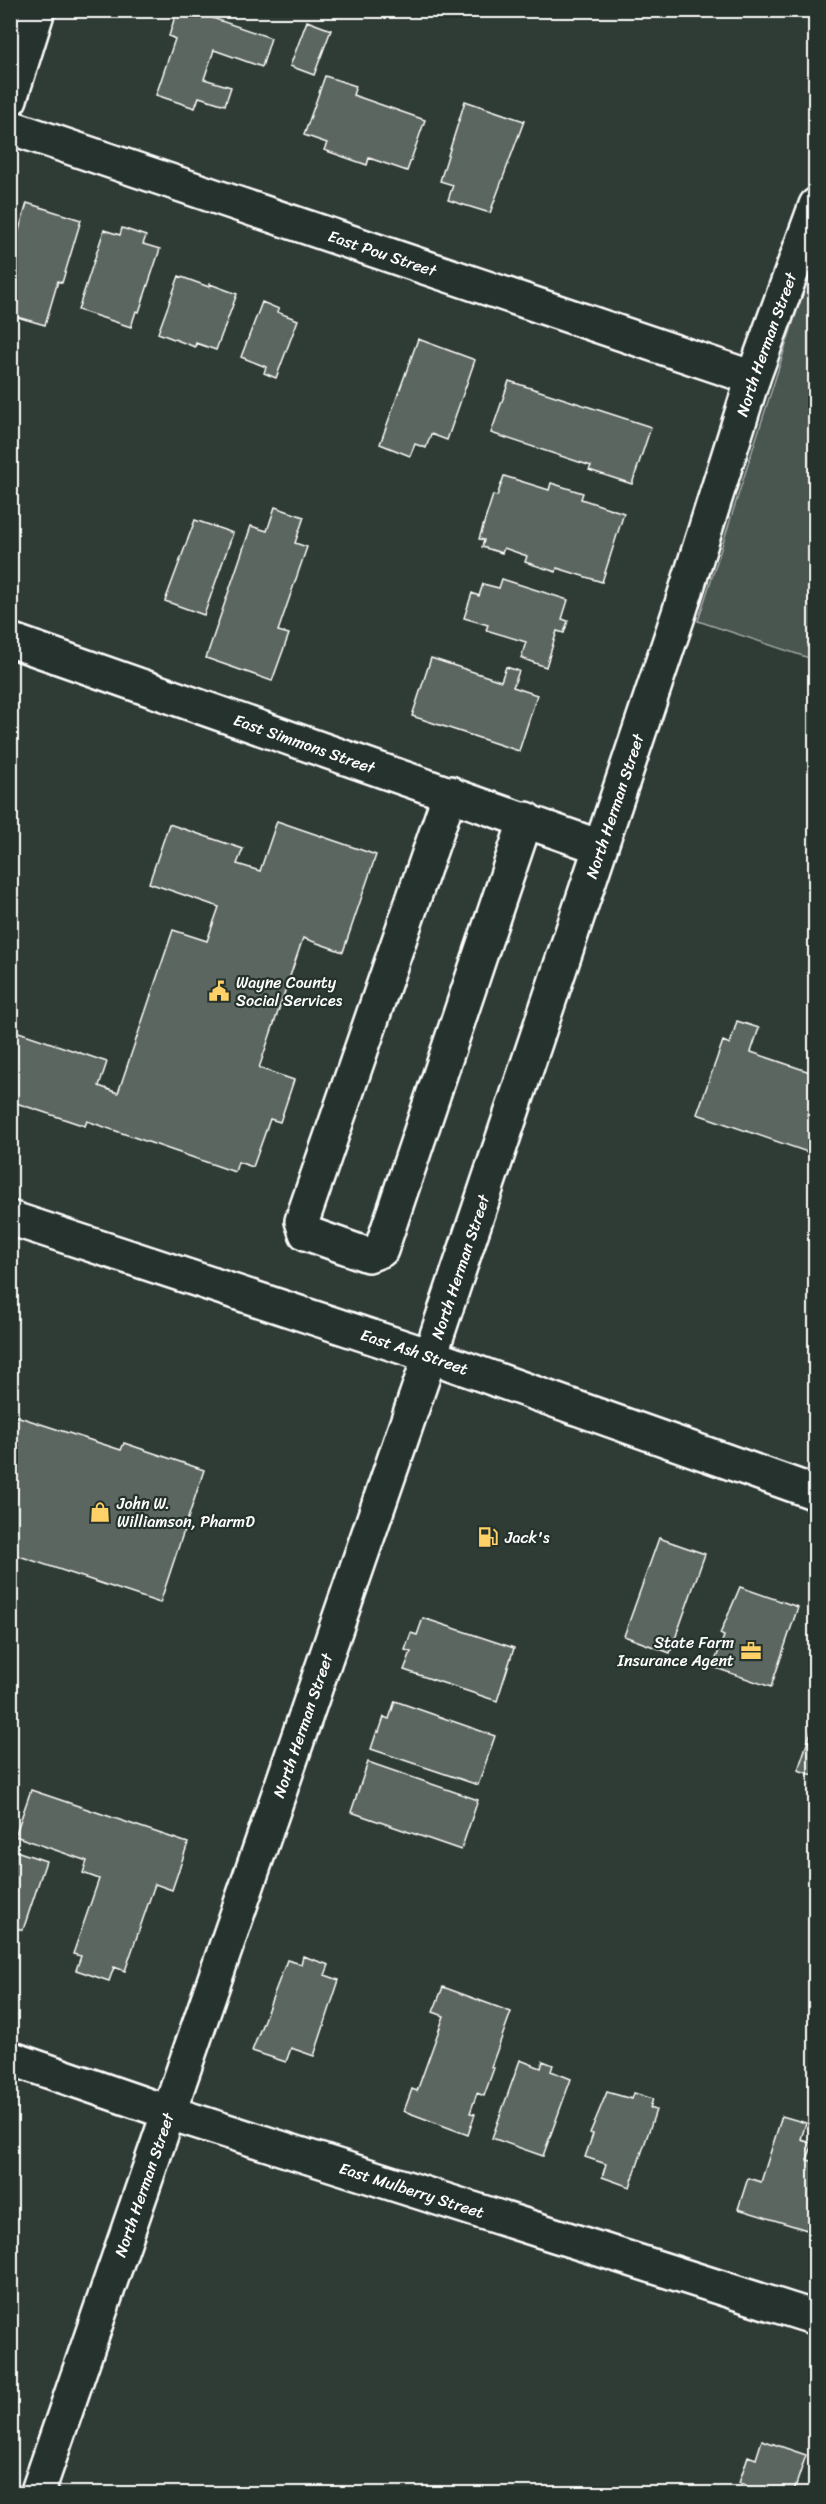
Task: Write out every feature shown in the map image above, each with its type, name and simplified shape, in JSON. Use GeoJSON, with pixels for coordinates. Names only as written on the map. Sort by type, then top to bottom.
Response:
{"type":"FeatureCollection","features":[{"type":"Feature","properties":{"kind":"street"},"geometry":{"type":"LineString","coordinates":[[10,99],[38,10]]}},
{"type":"Feature","properties":{"kind":"street","name":"East Pou Street"},"geometry":{"type":"LineString","coordinates":[[10,127],[753,378]]}},
{"type":"Feature","properties":{"kind":"street","name":"North Herman Street"},"geometry":{"type":"LineString","coordinates":[[37,2493],[430,1356],[679,613],[753,378],[816,205]]}},
{"type":"Feature","properties":{"kind":"street","name":"East Simmons Street"},"geometry":{"type":"LineString","coordinates":[[10,640],[526,819],[600,847]]}},
{"type":"Feature","properties":{"kind":"street"},"geometry":{"type":"LineString","coordinates":[[450,793],[302,1221],[306,1233],[368,1255],[381,1250],[526,819]]}},
{"type":"Feature","properties":{"kind":"street","name":"East Ash Street"},"geometry":{"type":"LineString","coordinates":[[10,1218],[430,1356],[816,1493]]}},
{"type":"Feature","properties":{"kind":"street","name":"East Mulberry Street"},"geometry":{"type":"LineString","coordinates":[[10,2058],[170,2113],[816,2318]]}},
{"type":"Feature","properties":{"kind":"shaded area"},"geometry":{"type":"Polygon","coordinates":[[[815,254],[815,660],[698,621],[815,254]]]}},
{"type":"Feature","properties":{"kind":"building"},"geometry":{"type":"Polygon","coordinates":[[[177,10],[189,10],[271,38],[262,67],[214,50],[204,79],[231,87],[225,105],[199,97],[195,108],[156,95],[175,39],[169,36],[177,10]]]}},
{"type":"Feature","properties":{"kind":"building"},"geometry":{"type":"Polygon","coordinates":[[[307,21],[331,30],[314,75],[290,66],[307,21]]]}},
{"type":"Feature","properties":{"kind":"building"},"geometry":{"type":"Polygon","coordinates":[[[325,76],[356,86],[353,95],[425,120],[407,171],[369,158],[367,165],[324,150],[327,143],[304,135],[325,76]]]}},
{"type":"Feature","properties":{"kind":"building"},"geometry":{"type":"Polygon","coordinates":[[[465,101],[524,121],[490,213],[448,200],[453,185],[440,181],[465,101]]]}},
{"type":"Feature","properties":{"kind":"building"},"geometry":{"type":"Polygon","coordinates":[[[27,203],[81,220],[62,283],[58,281],[45,325],[10,315],[10,260],[27,203]]]}},
{"type":"Feature","properties":{"kind":"building"},"geometry":{"type":"Polygon","coordinates":[[[122,228],[146,236],[143,244],[160,249],[139,312],[136,311],[131,327],[78,310],[104,230],[120,235],[122,228]]]}},
{"type":"Feature","properties":{"kind":"building"},"geometry":{"type":"Polygon","coordinates":[[[179,276],[237,294],[216,350],[196,343],[195,347],[158,333],[179,276]]]}},
{"type":"Feature","properties":{"kind":"building"},"geometry":{"type":"Polygon","coordinates":[[[262,302],[279,309],[277,312],[298,320],[276,378],[264,373],[266,367],[241,357],[262,302]]]}},
{"type":"Feature","properties":{"kind":"building"},"geometry":{"type":"Polygon","coordinates":[[[418,339],[475,360],[447,440],[431,434],[426,448],[415,444],[410,456],[380,444],[418,339]]]}},
{"type":"Feature","properties":{"kind":"building"},"geometry":{"type":"Polygon","coordinates":[[[509,381],[651,427],[632,484],[589,470],[591,466],[491,433],[509,381]]]}},
{"type":"Feature","properties":{"kind":"building"},"geometry":{"type":"Polygon","coordinates":[[[504,476],[549,490],[551,483],[583,493],[581,499],[624,513],[602,582],[557,568],[556,572],[525,562],[527,556],[504,548],[502,553],[482,547],[484,540],[479,539],[493,495],[497,496],[504,476]]]}},
{"type":"Feature","properties":{"kind":"building"},"geometry":{"type":"Polygon","coordinates":[[[275,507],[304,517],[295,543],[307,547],[278,631],[289,634],[272,681],[206,658],[251,526],[267,531],[275,507]]]}},
{"type":"Feature","properties":{"kind":"building"},"geometry":{"type":"Polygon","coordinates":[[[195,520],[233,533],[204,615],[165,601],[195,520]]]}},
{"type":"Feature","properties":{"kind":"building"},"geometry":{"type":"Polygon","coordinates":[[[502,579],[568,600],[562,619],[568,621],[564,633],[557,631],[546,667],[521,658],[526,642],[486,630],[488,625],[464,618],[472,593],[479,596],[483,584],[499,588],[502,579]]]}},
{"type":"Feature","properties":{"kind":"building"},"geometry":{"type":"Polygon","coordinates":[[[431,658],[501,681],[506,667],[519,671],[513,687],[537,695],[519,751],[412,716],[431,658]]]}},
{"type":"Feature","properties":{"kind":"building","name":"Wayne County Social Services"},"geometry":{"type":"Polygon","coordinates":[[[277,821],[376,855],[343,952],[303,938],[259,1068],[294,1080],[280,1122],[270,1119],[253,1167],[238,1162],[235,1172],[87,1121],[85,1126],[10,1101],[10,1029],[107,1062],[99,1086],[118,1093],[173,930],[207,941],[219,907],[149,883],[169,824],[243,849],[237,864],[260,871],[277,821]]]}},
{"type":"Feature","properties":{"kind":"building"},"geometry":{"type":"Polygon","coordinates":[[[737,1021],[759,1028],[751,1052],[816,1074],[816,1155],[697,1114],[723,1041],[730,1044],[737,1021]]]}},
{"type":"Feature","properties":{"kind":"building","name":"John W. Williamson, PharmD"},"geometry":{"type":"Polygon","coordinates":[[[10,1414],[121,1450],[124,1443],[204,1470],[160,1603],[10,1553],[10,1414]]]}},
{"type":"Feature","properties":{"kind":"building"},"geometry":{"type":"Polygon","coordinates":[[[659,1538],[705,1554],[670,1653],[624,1636],[659,1538]]]}},
{"type":"Feature","properties":{"kind":"building","name":"State Farm Insurance Agent"},"geometry":{"type":"Polygon","coordinates":[[[740,1587],[798,1607],[771,1687],[713,1667],[724,1636],[720,1634],[740,1587]]]}},
{"type":"Feature","properties":{"kind":"building"},"geometry":{"type":"Polygon","coordinates":[[[423,1618],[514,1648],[497,1701],[404,1670],[411,1652],[405,1650],[411,1633],[417,1635],[423,1618]]]}},
{"type":"Feature","properties":{"kind":"building"},"geometry":{"type":"Polygon","coordinates":[[[395,1701],[495,1736],[478,1785],[371,1749],[384,1717],[389,1719],[395,1701]]]}},
{"type":"Feature","properties":{"kind":"building"},"geometry":{"type":"Polygon","coordinates":[[[816,1717],[816,1776],[798,1770],[816,1717]]]}},
{"type":"Feature","properties":{"kind":"building"},"geometry":{"type":"Polygon","coordinates":[[[368,1762],[478,1800],[461,1850],[351,1812],[368,1762]]]}},
{"type":"Feature","properties":{"kind":"building"},"geometry":{"type":"Polygon","coordinates":[[[31,1790],[188,1843],[172,1890],[155,1884],[125,1971],[114,1967],[109,1981],[76,1970],[81,1956],[73,1954],[99,1879],[83,1873],[87,1861],[15,1836],[31,1790]]]}},
{"type":"Feature","properties":{"kind":"building"},"geometry":{"type":"Polygon","coordinates":[[[10,1849],[46,1861],[23,1930],[10,1926],[10,1849]]]}},
{"type":"Feature","properties":{"kind":"building"},"geometry":{"type":"Polygon","coordinates":[[[303,1956],[329,1965],[325,1975],[339,1980],[314,2056],[291,2048],[286,2062],[252,2051],[287,1960],[301,1964],[303,1956]]]}},
{"type":"Feature","properties":{"kind":"building"},"geometry":{"type":"Polygon","coordinates":[[[443,1987],[511,2012],[491,2067],[494,2068],[484,2096],[477,2093],[470,2113],[475,2114],[468,2135],[404,2111],[412,2089],[417,2091],[444,2016],[433,2012],[443,1987]]]}},
{"type":"Feature","properties":{"kind":"building"},"geometry":{"type":"Polygon","coordinates":[[[520,2060],[541,2068],[543,2061],[553,2065],[551,2071],[571,2079],[543,2156],[492,2138],[520,2060]]]}},
{"type":"Feature","properties":{"kind":"building"},"geometry":{"type":"Polygon","coordinates":[[[607,2092],[632,2099],[634,2093],[653,2099],[650,2108],[656,2110],[630,2187],[602,2177],[606,2164],[585,2157],[593,2134],[590,2133],[607,2092]]]}},
{"type":"Feature","properties":{"kind":"building"},"geometry":{"type":"Polygon","coordinates":[[[782,2116],[806,2123],[801,2139],[813,2143],[807,2160],[816,2162],[816,2202],[807,2230],[738,2209],[748,2178],[761,2182],[782,2116]]]}},
{"type":"Feature","properties":{"kind":"building"},"geometry":{"type":"Polygon","coordinates":[[[762,2440],[806,2455],[793,2494],[743,2494],[746,2485],[739,2483],[748,2456],[756,2459],[762,2440]]]}},
{"type":"Feature","properties":{"kind":"place","name":"Wayne County Social Services"},"geometry":{"type":"Point","coordinates":[219,991]}},
{"type":"Feature","properties":{"kind":"place","name":"John W. Williamson, PharmD"},"geometry":{"type":"Point","coordinates":[100,1512]}},
{"type":"Feature","properties":{"kind":"place","name":"Jack's"},"geometry":{"type":"Point","coordinates":[488,1537]}},
{"type":"Feature","properties":{"kind":"place","name":"State Farm Insurance Agent"},"geometry":{"type":"Point","coordinates":[751,1651]}}]}
